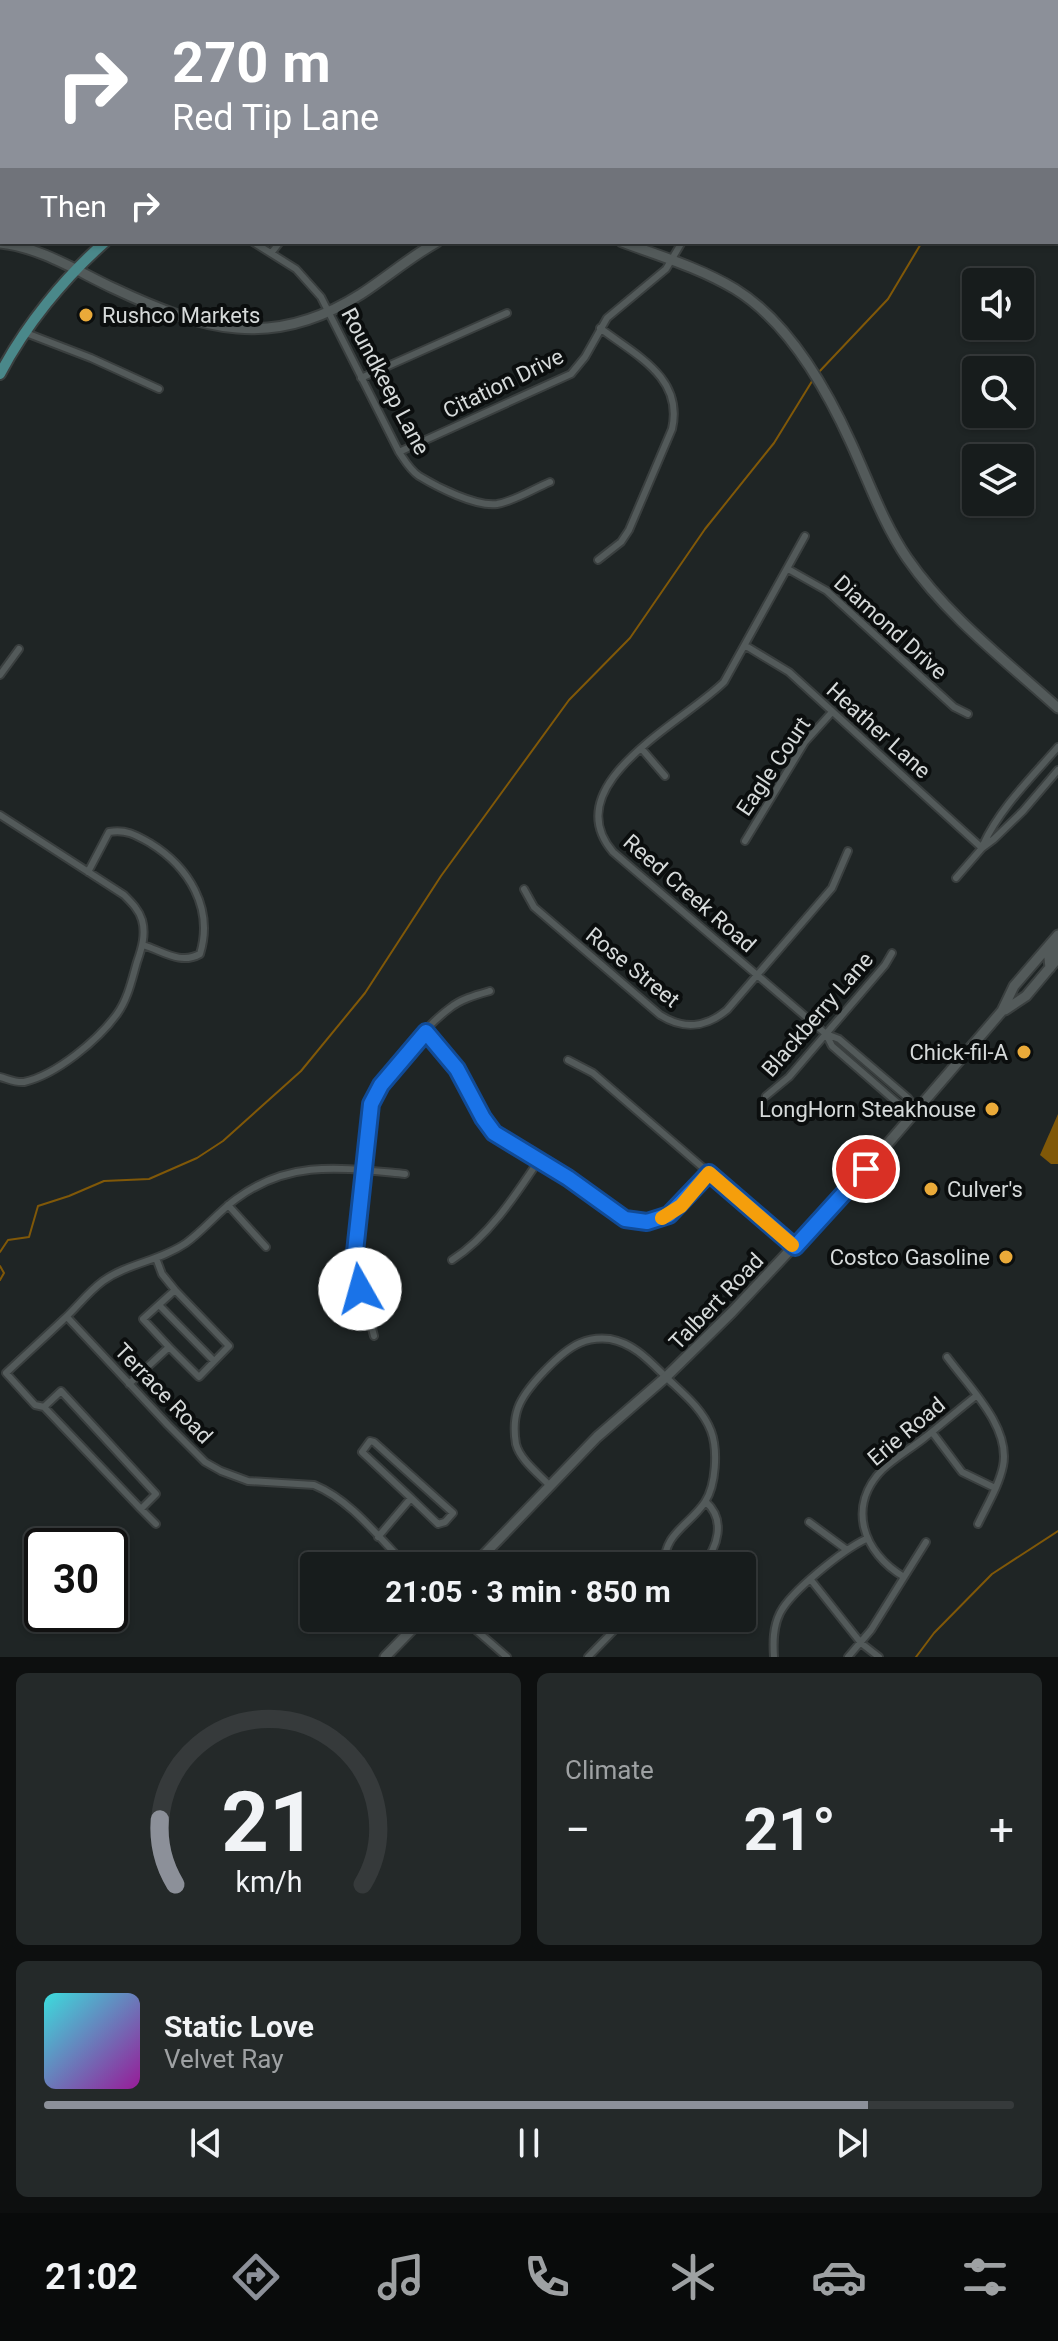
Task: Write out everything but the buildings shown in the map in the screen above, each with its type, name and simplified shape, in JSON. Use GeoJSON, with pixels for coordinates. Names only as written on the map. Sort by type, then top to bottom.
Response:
{"type":"FeatureCollection","features":[{"type":"Feature","properties":{"kind":"main road"},"geometry":{"type":"LineString","coordinates":[[0,374],[26,333],[76,271],[103,244]]}},
{"type":"Feature","properties":{"kind":"street"},"geometry":{"type":"LineString","coordinates":[[7,244],[21,246],[156,308],[212,326],[275,327],[296,324],[329,311],[362,293],[434,244]]}},
{"type":"Feature","properties":{"kind":"street","name":"Roundkeep Lane"},"geometry":{"type":"LineString","coordinates":[[257,244],[311,283],[329,311],[399,452],[419,476],[482,504],[509,500],[550,482]]}},
{"type":"Feature","properties":{"kind":"street"},"geometry":{"type":"LineString","coordinates":[[272,252],[278,244]]}},
{"type":"Feature","properties":{"kind":"street"},"geometry":{"type":"LineString","coordinates":[[628,244],[707,274],[737,290],[768,315],[790,339],[846,431],[892,535],[920,577],[953,613],[1058,708]]}},
{"type":"Feature","properties":{"kind":"street","name":"Citation Drive"},"geometry":{"type":"LineString","coordinates":[[399,452],[571,374],[618,306],[645,288],[672,260],[681,244]]}},
{"type":"Feature","properties":{"kind":"street"},"geometry":{"type":"LineString","coordinates":[[361,378],[507,313]]}},
{"type":"Feature","properties":{"kind":"street"},"geometry":{"type":"LineString","coordinates":[[598,560],[621,542],[629,530],[672,429],[675,413],[674,398],[668,384],[600,328]]}},
{"type":"Feature","properties":{"kind":"street"},"geometry":{"type":"LineString","coordinates":[[26,333],[159,389]]}},
{"type":"Feature","properties":{"kind":"street","name":"Reed Creek Road"},"geometry":{"type":"LineString","coordinates":[[805,536],[724,682],[641,748],[608,784],[600,797],[598,826],[603,840],[613,852],[826,1034],[839,1039],[908,1098],[917,1111]]}},
{"type":"Feature","properties":{"kind":"street","name":"Diamond Drive"},"geometry":{"type":"LineString","coordinates":[[788,569],[827,591],[954,707],[968,714]]}},
{"type":"Feature","properties":{"kind":"street","name":"Heather Lane"},"geometry":{"type":"LineString","coordinates":[[746,646],[784,667],[982,848]]}},
{"type":"Feature","properties":{"kind":"street"},"geometry":{"type":"LineString","coordinates":[[0,675],[19,649]]}},
{"type":"Feature","properties":{"kind":"street","name":"Eagle Court"},"geometry":{"type":"LineString","coordinates":[[745,841],[805,742],[832,712]]}},
{"type":"Feature","properties":{"kind":"street"},"geometry":{"type":"LineString","coordinates":[[982,848],[1012,801],[1058,747]]}},
{"type":"Feature","properties":{"kind":"street"},"geometry":{"type":"LineString","coordinates":[[641,748],[665,776]]}},
{"type":"Feature","properties":{"kind":"street"},"geometry":{"type":"LineString","coordinates":[[956,878],[982,848],[1023,811],[1058,770]]}},
{"type":"Feature","properties":{"kind":"street"},"geometry":{"type":"LineString","coordinates":[[0,815],[124,895],[142,918],[143,945],[127,994],[117,1013],[86,1046],[40,1076],[20,1083],[0,1077]]}},
{"type":"Feature","properties":{"kind":"street"},"geometry":{"type":"LineString","coordinates":[[88,872],[109,832],[124,830],[161,850],[177,863],[200,899],[205,919],[205,937],[200,954],[190,959],[177,958],[143,945]]}},
{"type":"Feature","properties":{"kind":"street","name":"Rose Street"},"geometry":{"type":"LineString","coordinates":[[524,889],[534,907],[660,1015],[673,1023],[702,1025],[716,1020],[832,888],[848,851]]}},
{"type":"Feature","properties":{"kind":"street","name":"Talbert Road"},"geometry":{"type":"LineString","coordinates":[[486,1552],[597,1437],[666,1377],[795,1247],[1002,1011],[1014,986],[1058,935]]}},
{"type":"Feature","properties":{"kind":"street"},"geometry":{"type":"LineString","coordinates":[[1050,968],[1049,958],[1058,946]]}},
{"type":"Feature","properties":{"kind":"street","name":"Blackberry Lane"},"geometry":{"type":"LineString","coordinates":[[766,1096],[789,1077],[892,953]]}},
{"type":"Feature","properties":{"kind":"street","name":"Talbert Road"},"geometry":{"type":"LineString","coordinates":[[1002,1011],[1026,996],[1058,958]]}},
{"type":"Feature","properties":{"kind":"street"},"geometry":{"type":"LineString","coordinates":[[374,1336],[355,1263],[368,1119],[377,1090],[452,1006],[490,991]]}},
{"type":"Feature","properties":{"kind":"street"},"geometry":{"type":"LineString","coordinates":[[426,1032],[457,1069],[494,1133],[568,1178],[625,1219],[655,1221],[669,1215],[709,1173]]}},
{"type":"Feature","properties":{"kind":"street"},"geometry":{"type":"LineString","coordinates":[[568,1060],[593,1073],[795,1247]]}},
{"type":"Feature","properties":{"kind":"street"},"geometry":{"type":"LineString","coordinates":[[452,1260],[500,1215],[539,1160]]}},
{"type":"Feature","properties":{"kind":"street"},"geometry":{"type":"LineString","coordinates":[[156,1524],[44,1407],[35,1405],[6,1373],[102,1282],[122,1269],[185,1244],[253,1187],[302,1169],[405,1174]]}},
{"type":"Feature","properties":{"kind":"street"},"geometry":{"type":"LineString","coordinates":[[228,1205],[266,1247]]}},
{"type":"Feature","properties":{"kind":"street"},"geometry":{"type":"LineString","coordinates":[[156,1258],[162,1274],[175,1290],[229,1346],[199,1377],[143,1319],[175,1290]]}},
{"type":"Feature","properties":{"kind":"street"},"geometry":{"type":"LineString","coordinates":[[159,1305],[214,1361]]}},
{"type":"Feature","properties":{"kind":"street","name":"Terrace Road"},"geometry":{"type":"LineString","coordinates":[[67,1317],[205,1462],[248,1481],[321,1488],[337,1496],[393,1552]]}},
{"type":"Feature","properties":{"kind":"street"},"geometry":{"type":"LineString","coordinates":[[550,1486],[520,1453],[514,1423],[525,1394],[558,1358],[583,1341],[608,1339],[637,1350],[692,1400],[711,1430],[717,1456],[706,1502],[679,1528],[666,1552]]}},
{"type":"Feature","properties":{"kind":"street"},"geometry":{"type":"LineString","coordinates":[[129,1384],[169,1347]]}},
{"type":"Feature","properties":{"kind":"street"},"geometry":{"type":"LineString","coordinates":[[947,1357],[997,1424],[1003,1437],[1003,1466],[978,1524]]}},
{"type":"Feature","properties":{"kind":"street"},"geometry":{"type":"LineString","coordinates":[[44,1407],[61,1391],[156,1494],[141,1509]]}},
{"type":"Feature","properties":{"kind":"street","name":"Erie Road"},"geometry":{"type":"LineString","coordinates":[[866,1539],[864,1503],[883,1469],[976,1396]]}},
{"type":"Feature","properties":{"kind":"street"},"geometry":{"type":"LineString","coordinates":[[932,1432],[962,1472],[995,1488]]}},
{"type":"Feature","properties":{"kind":"street"},"geometry":{"type":"LineString","coordinates":[[370,1441],[453,1513],[445,1522],[438,1524],[411,1498],[362,1452],[370,1441]]}},
{"type":"Feature","properties":{"kind":"street"},"geometry":{"type":"LineString","coordinates":[[378,1537],[411,1498]]}},
{"type":"Feature","properties":{"kind":"street"},"geometry":{"type":"LineString","coordinates":[[706,1502],[718,1518],[718,1535],[709,1552]]}},
{"type":"Feature","properties":{"kind":"street"},"geometry":{"type":"LineString","coordinates":[[809,1522],[847,1550]]}},
{"type":"Feature","properties":{"kind":"street"},"geometry":{"type":"LineString","coordinates":[[774,1657],[779,1615],[798,1590],[847,1550],[866,1539],[881,1561],[904,1577]]}},
{"type":"Feature","properties":{"kind":"street"},"geometry":{"type":"LineString","coordinates":[[848,1657],[861,1643],[926,1542]]}},
{"type":"Feature","properties":{"kind":"street"},"geometry":{"type":"LineString","coordinates":[[811,1580],[861,1643],[879,1657]]}},
{"type":"Feature","properties":{"kind":"street"},"geometry":{"type":"LineString","coordinates":[[385,1657],[409,1632]]}},
{"type":"Feature","properties":{"kind":"street"},"geometry":{"type":"LineString","coordinates":[[478,1632],[507,1657]]}},
{"type":"Feature","properties":{"kind":"street"},"geometry":{"type":"LineString","coordinates":[[588,1657],[612,1632]]}},
{"type":"Feature","properties":{"kind":"shaded area"},"geometry":{"type":"Polygon","coordinates":[[[1058,1114],[1058,1164],[1051,1164],[1040,1155],[1058,1114]]]}},
{"type":"Feature","properties":{"kind":"waterway"},"geometry":{"type":"LineString","coordinates":[[818,373],[888,299],[921,244]]}},
{"type":"Feature","properties":{"kind":"waterway"},"geometry":{"type":"LineString","coordinates":[[0,1252],[8,1240],[29,1237],[38,1206],[104,1181],[149,1179],[197,1158],[223,1141],[301,1071],[365,993],[441,876],[569,700],[630,638],[705,529],[774,443],[814,378]]}},
{"type":"Feature","properties":{"kind":"waterway"},"geometry":{"type":"LineString","coordinates":[[0,1266],[4,1273],[0,1280]]}},
{"type":"Feature","properties":{"kind":"waterway"},"geometry":{"type":"LineString","coordinates":[[916,1657],[934,1633],[992,1574],[1058,1531]]}},
{"type":"Feature","properties":{"kind":"slow traffic"},"geometry":{"type":"LineString","coordinates":[[662,1218],[681,1206],[709,1173],[792,1245]]}},
{"type":"Feature","properties":{"kind":"place","name":"Rushco Markets"},"geometry":{"type":"Point","coordinates":[86,315]}},
{"type":"Feature","properties":{"kind":"place","name":"Chick-fil-A"},"geometry":{"type":"Point","coordinates":[1024,1052]}},
{"type":"Feature","properties":{"kind":"place","name":"LongHorn Steakhouse"},"geometry":{"type":"Point","coordinates":[992,1109]}},
{"type":"Feature","properties":{"kind":"place","name":"Culver's"},"geometry":{"type":"Point","coordinates":[931,1189]}},
{"type":"Feature","properties":{"kind":"place","name":"Costco Gasoline"},"geometry":{"type":"Point","coordinates":[1006,1257]}},
{"type":"Feature","properties":{"kind":"route"},"geometry":{"type":"LineString","coordinates":[[360,1289],[355,1252],[371,1104],[377,1090],[426,1032],[457,1069],[494,1133],[553,1168],[625,1219],[647,1222],[669,1215],[681,1206],[709,1173],[795,1247],[866,1169]]}}]}
